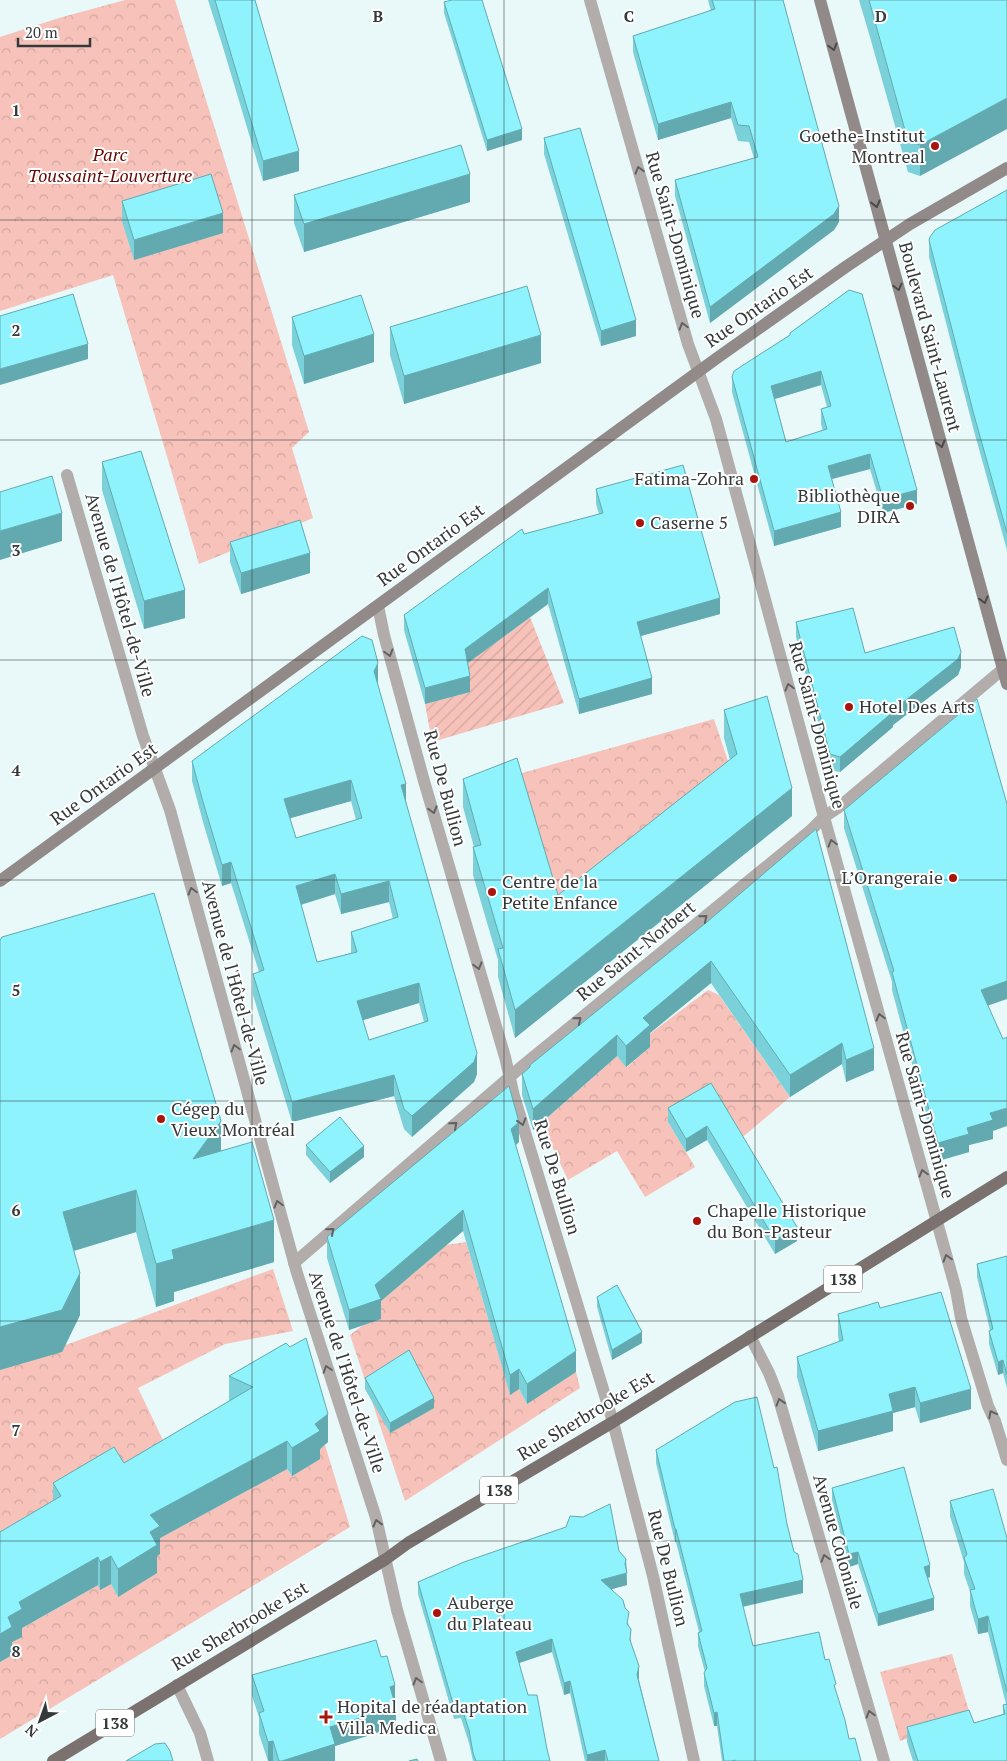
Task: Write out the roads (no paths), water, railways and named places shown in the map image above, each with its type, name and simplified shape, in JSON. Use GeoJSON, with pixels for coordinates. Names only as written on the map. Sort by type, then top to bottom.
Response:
{"type":"FeatureCollection","features":[{"type":"Feature","properties":{"kind":"main road","name":"Boulevard Saint-Laurent"},"geometry":{"type":"LineString","coordinates":[[820,0],[1007,684]]}},
{"type":"Feature","properties":{"kind":"main road","name":"Rue Ontario Est"},"geometry":{"type":"LineString","coordinates":[[0,881],[698,372],[885,240],[1007,168]]}},
{"type":"Feature","properties":{"kind":"main road","name":"Rue Sherbrooke Est"},"geometry":{"type":"LineString","coordinates":[[53,1761],[408,1543],[612,1422],[1007,1177]]}},
{"type":"Feature","properties":{"kind":"street","name":"Rue Saint-Dominique"},"geometry":{"type":"LineString","coordinates":[[590,0],[686,335],[716,419],[824,817],[956,1290],[961,1318],[988,1406],[996,1421],[1007,1460]]}},
{"type":"Feature","properties":{"kind":"street","name":"Avenue de l'Hôtel-de-Ville"},"geometry":{"type":"LineString","coordinates":[[67,475],[143,736],[170,810],[308,1311],[376,1518],[397,1610],[441,1761]]}},
{"type":"Feature","properties":{"kind":"street","name":"Rue De Bullion"},"geometry":{"type":"LineString","coordinates":[[378,606],[424,781],[505,1057],[509,1078],[612,1422],[653,1576],[694,1761]]}},
{"type":"Feature","properties":{"kind":"street","name":"Rue Saint-Norbert"},"geometry":{"type":"LineString","coordinates":[[294,1263],[509,1078],[810,832],[824,817],[839,807],[1003,669]]}},
{"type":"Feature","properties":{"kind":"street","name":"Avenue Coloniale"},"geometry":{"type":"LineString","coordinates":[[750,1336],[769,1373],[778,1396],[884,1761]]}},
{"type":"Feature","properties":{"kind":"street"},"geometry":{"type":"LineString","coordinates":[[177,1684],[200,1733],[208,1761]]}},
{"type":"Feature","properties":{"kind":"place","name":"Goethe-Institut Montreal"},"geometry":{"type":"Point","coordinates":[935,146]}},
{"type":"Feature","properties":{"kind":"place","name":"Fatima-Zohra"},"geometry":{"type":"Point","coordinates":[754,479]}},
{"type":"Feature","properties":{"kind":"place","name":"Bibliothèque DIRA"},"geometry":{"type":"Point","coordinates":[910,506]}},
{"type":"Feature","properties":{"kind":"place","name":"Caserne 5"},"geometry":{"type":"Point","coordinates":[640,523]}},
{"type":"Feature","properties":{"kind":"place","name":"Hotel Des Arts"},"geometry":{"type":"Point","coordinates":[849,707]}},
{"type":"Feature","properties":{"kind":"place","name":"L’Orangeraie"},"geometry":{"type":"Point","coordinates":[953,878]}},
{"type":"Feature","properties":{"kind":"place","name":"Centre de la Petite Enfance"},"geometry":{"type":"Point","coordinates":[492,892]}},
{"type":"Feature","properties":{"kind":"place","name":"Cégep du Vieux Montréal"},"geometry":{"type":"Point","coordinates":[161,1119]}},
{"type":"Feature","properties":{"kind":"place","name":"Chapelle Historique du Bon-Pasteur"},"geometry":{"type":"Point","coordinates":[697,1221]}},
{"type":"Feature","properties":{"kind":"place","name":"Auberge du Plateau"},"geometry":{"type":"Point","coordinates":[437,1613]}},
{"type":"Feature","properties":{"kind":"place","name":"Hopital de réadaptation Villa Medica"},"geometry":{"type":"Point","coordinates":[326,1717]}},
{"type":"Feature","properties":{"kind":"park label","name":"Parc Toussaint-Louverture"},"geometry":{"type":"Point","coordinates":[110,165]}}]}
